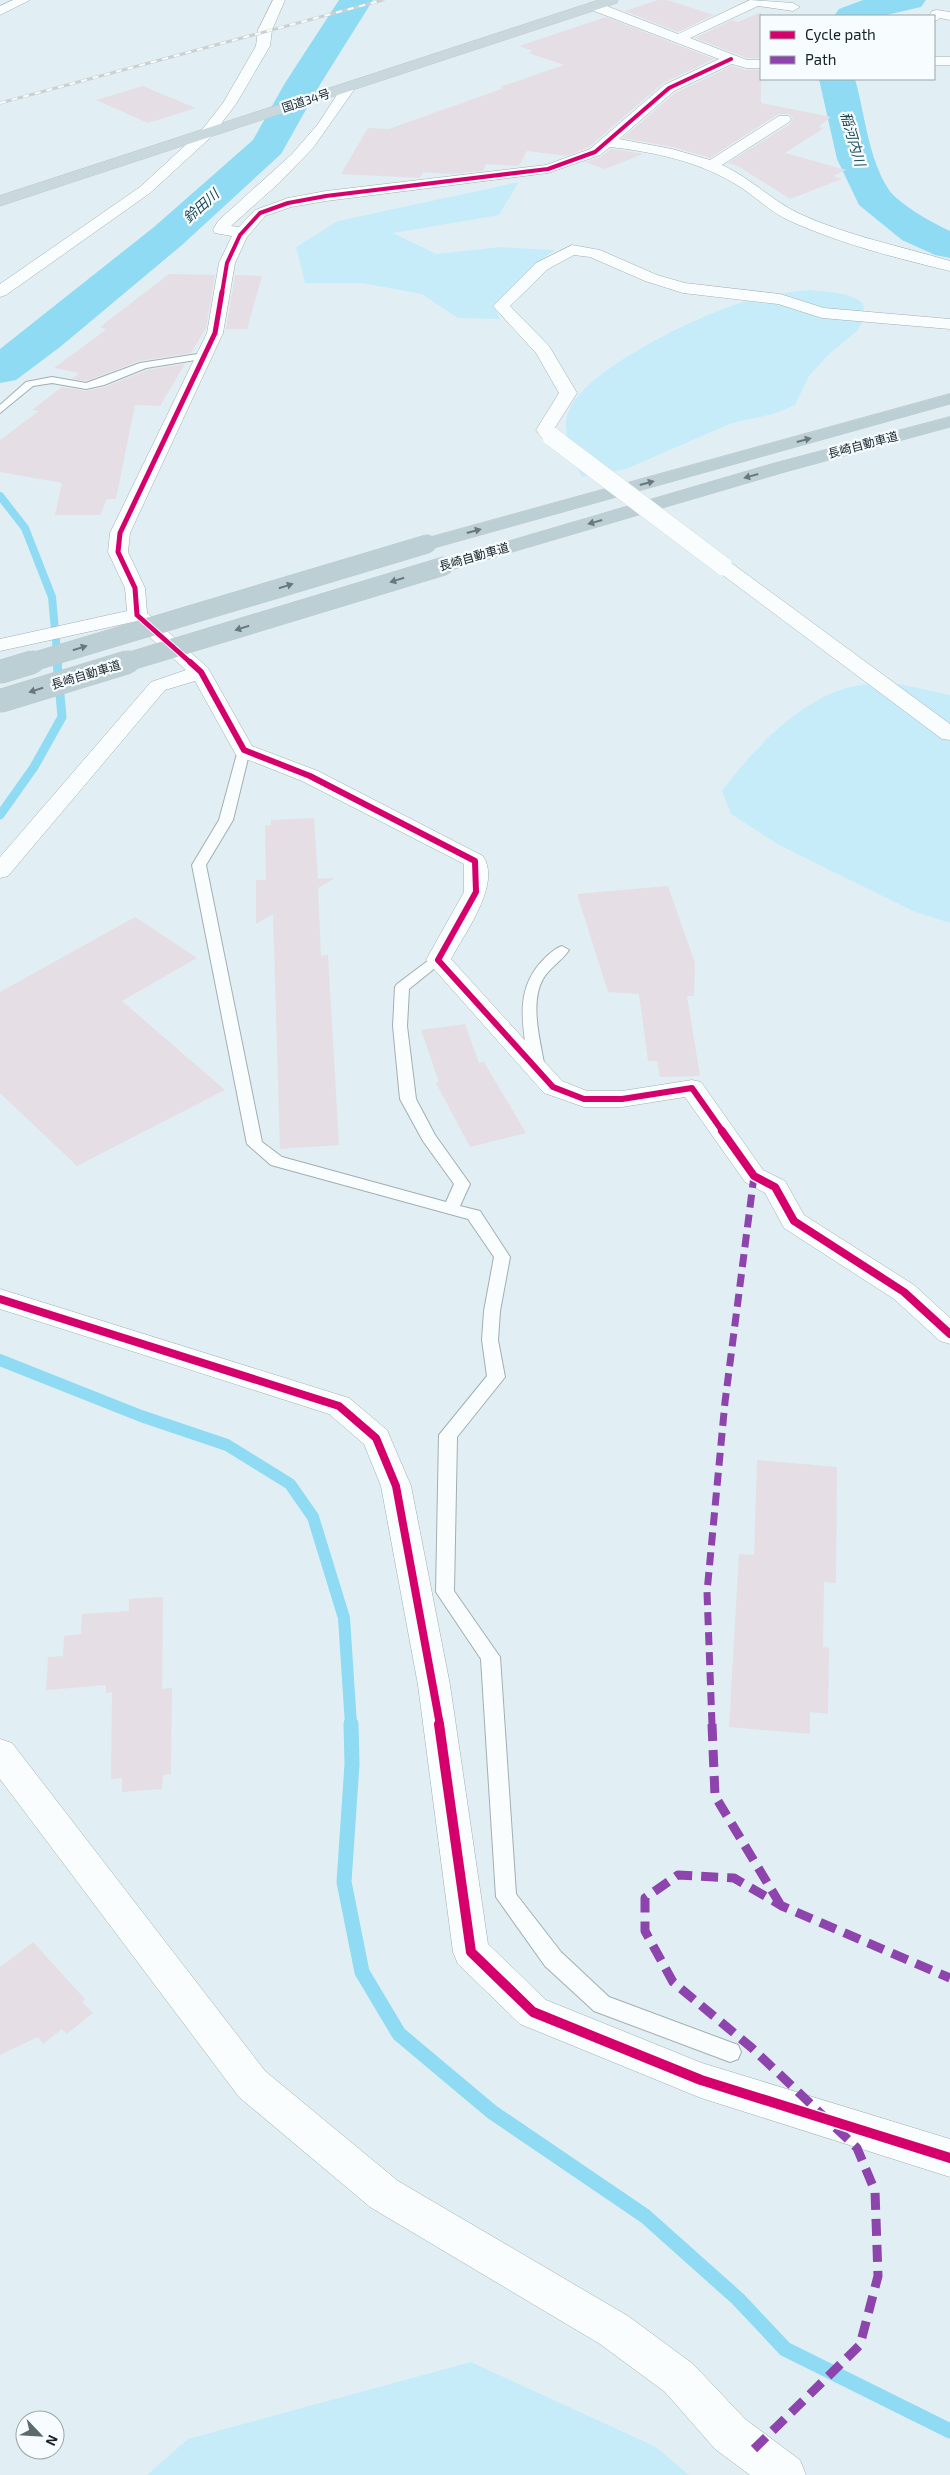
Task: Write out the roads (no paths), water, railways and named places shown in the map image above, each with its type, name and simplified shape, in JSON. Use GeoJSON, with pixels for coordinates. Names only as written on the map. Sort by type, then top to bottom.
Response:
{"type":"FeatureCollection","features":[{"type":"Feature","properties":{"kind":"highway","name":"国道34号"},"geometry":{"type":"LineString","coordinates":[[1,200],[612,0]]}},
{"type":"Feature","properties":{"kind":"highway","name":"長崎自動車道"},"geometry":{"type":"LineString","coordinates":[[0,672],[427,544],[950,400]]}},
{"type":"Feature","properties":{"kind":"highway","name":"長崎自動車道"},"geometry":{"type":"LineString","coordinates":[[0,701],[444,566],[778,468],[950,422]]}},
{"type":"Feature","properties":{"kind":"street"},"geometry":{"type":"LineString","coordinates":[[0,12],[24,0]]}},
{"type":"Feature","properties":{"kind":"street"},"geometry":{"type":"LineString","coordinates":[[0,292],[145,190],[212,132],[263,46],[265,30],[279,0]]}},
{"type":"Feature","properties":{"kind":"street"},"geometry":{"type":"LineString","coordinates":[[678,39],[756,2],[793,8]]}},
{"type":"Feature","properties":{"kind":"street"},"geometry":{"type":"LineString","coordinates":[[594,6],[731,59],[746,64],[760,64]]}},
{"type":"Feature","properties":{"kind":"street"},"geometry":{"type":"LineString","coordinates":[[935,17],[937,14],[950,16]]}},
{"type":"Feature","properties":{"kind":"street"},"geometry":{"type":"LineString","coordinates":[[726,17],[752,21]]}},
{"type":"Feature","properties":{"kind":"street"},"geometry":{"type":"LineString","coordinates":[[731,59],[669,88],[595,152],[548,169],[326,196],[288,203],[260,213],[242,232],[226,263],[215,333],[120,533],[118,552],[135,588],[138,615],[201,672],[244,750],[310,776],[476,861],[476,892],[438,960],[553,1087],[584,1099],[622,1099],[692,1088],[754,1176],[775,1187],[794,1222],[904,1292],[950,1334]]}},
{"type":"Feature","properties":{"kind":"street"},"geometry":{"type":"LineString","coordinates":[[935,61],[950,61]]}},
{"type":"Feature","properties":{"kind":"street"},"geometry":{"type":"LineString","coordinates":[[242,232],[221,230],[224,224],[275,180],[320,131],[345,88]]}},
{"type":"Feature","properties":{"kind":"street"},"geometry":{"type":"LineString","coordinates":[[710,166],[784,119]]}},
{"type":"Feature","properties":{"kind":"street"},"geometry":{"type":"LineString","coordinates":[[766,130],[783,134]]}},
{"type":"Feature","properties":{"kind":"street"},"geometry":{"type":"LineString","coordinates":[[607,142],[642,146],[710,166],[753,188],[792,217],[842,236],[950,266]]}},
{"type":"Feature","properties":{"kind":"street"},"geometry":{"type":"LineString","coordinates":[[950,324],[822,313],[780,299],[683,288],[651,278],[594,253],[572,250],[542,266],[501,306],[543,350],[568,393],[545,430],[552,438],[950,734]]}},
{"type":"Feature","properties":{"kind":"street"},"geometry":{"type":"LineString","coordinates":[[0,645],[138,615]]}},
{"type":"Feature","properties":{"kind":"street"},"geometry":{"type":"LineString","coordinates":[[0,871],[11,836],[158,686],[201,672]]}},
{"type":"Feature","properties":{"kind":"street"},"geometry":{"type":"LineString","coordinates":[[0,1299],[339,1406],[376,1438],[396,1486],[410,1552],[434,1685],[470,1952],[533,2012],[701,2080],[950,2158]]}},
{"type":"Feature","properties":{"kind":"street"},"geometry":{"type":"LineString","coordinates":[[0,1753],[252,2084],[384,2194],[614,2330],[679,2378],[730,2434],[785,2475]]}},
{"type":"Feature","properties":{"kind":"lane"},"geometry":{"type":"LineString","coordinates":[[0,410],[30,384],[52,380],[86,386],[100,383],[144,365],[204,356]]}},
{"type":"Feature","properties":{"kind":"lane"},"geometry":{"type":"LineString","coordinates":[[244,750],[226,820],[199,865],[255,1144],[277,1161],[474,1215],[502,1257],[492,1311],[490,1340],[496,1377],[448,1435],[445,1592],[490,1657],[506,1897],[553,1959],[602,2004],[730,2052]]}},
{"type":"Feature","properties":{"kind":"lane"},"geometry":{"type":"LineString","coordinates":[[537,1069],[530,1004],[533,984],[549,962],[562,950]]}},
{"type":"Feature","properties":{"kind":"lane"},"geometry":{"type":"LineString","coordinates":[[438,960],[402,987],[400,1026],[408,1099],[428,1137],[462,1184],[451,1208]]}},
{"type":"Feature","properties":{"kind":"waterway","name":"鈴田川"},"geometry":{"type":"LineString","coordinates":[[0,370],[44,338],[168,236],[268,146],[303,83],[356,0]]}},
{"type":"Feature","properties":{"kind":"waterway","name":"稲河内川"},"geometry":{"type":"LineString","coordinates":[[854,15],[878,6],[909,0]]}},
{"type":"Feature","properties":{"kind":"waterway","name":"稲河内川"},"geometry":{"type":"LineString","coordinates":[[837,80],[856,159],[873,197],[916,231],[950,246]]}},
{"type":"Feature","properties":{"kind":"waterway"},"geometry":{"type":"LineString","coordinates":[[0,496],[25,528],[52,597],[58,663]]}},
{"type":"Feature","properties":{"kind":"waterway"},"geometry":{"type":"LineString","coordinates":[[0,815],[34,767],[62,717],[57,662]]}},
{"type":"Feature","properties":{"kind":"waterway"},"geometry":{"type":"LineString","coordinates":[[0,1360],[141,1416],[227,1445],[290,1484],[313,1517],[344,1618],[351,1725]]}},
{"type":"Feature","properties":{"kind":"waterway"},"geometry":{"type":"LineString","coordinates":[[351,1724],[352,1764],[344,1882],[362,1972],[399,2034],[492,2112],[645,2216],[738,2299],[785,2349],[950,2431]]}},
{"type":"Feature","properties":{"kind":"railway"},"geometry":{"type":"LineString","coordinates":[[0,103],[383,0]]}}]}
